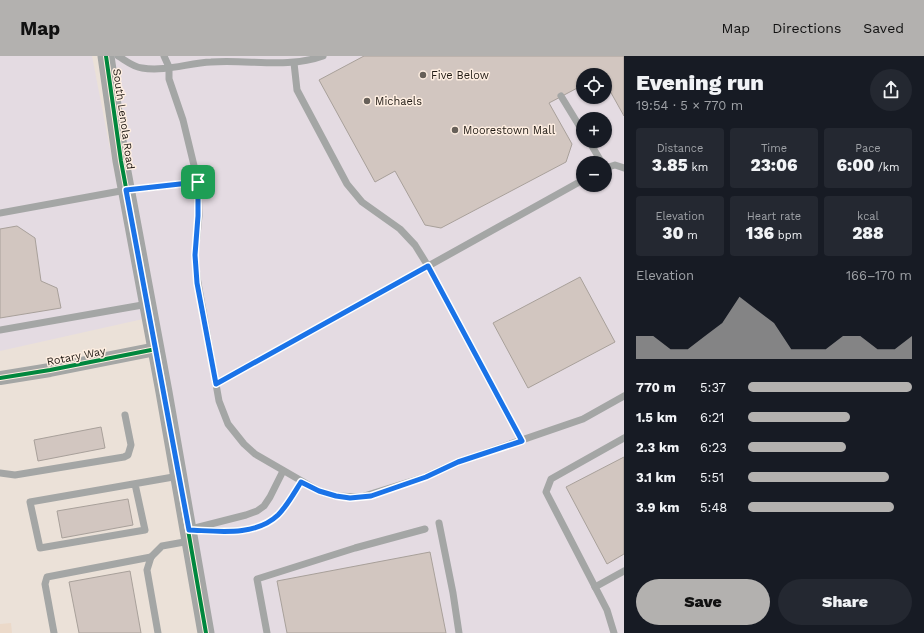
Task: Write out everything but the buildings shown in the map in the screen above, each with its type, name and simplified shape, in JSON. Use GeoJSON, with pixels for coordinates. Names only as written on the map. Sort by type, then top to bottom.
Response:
{"type":"FeatureCollection","features":[{"type":"Feature","properties":{"kind":"street","name":"South Lenola Road"},"geometry":{"type":"LineString","coordinates":[[106,56],[126,190],[190,535],[206,633]]}},
{"type":"Feature","properties":{"kind":"street","name":"Rotary Way"},"geometry":{"type":"LineString","coordinates":[[0,378],[50,370],[156,349]]}},
{"type":"Feature","properties":{"kind":"lane"},"geometry":{"type":"LineString","coordinates":[[118,56],[140,68],[154,69],[212,62],[294,63],[309,61],[323,56]]}},
{"type":"Feature","properties":{"kind":"lane"},"geometry":{"type":"LineString","coordinates":[[164,56],[169,67],[170,79],[183,120],[198,182],[198,216],[195,255],[196,270],[216,384],[224,414],[234,433],[255,454],[301,482],[319,491],[350,498],[371,496],[426,477],[458,462],[583,419],[624,396]]}},
{"type":"Feature","properties":{"kind":"lane"},"geometry":{"type":"LineString","coordinates":[[294,63],[296,90],[347,184],[362,202],[400,229],[415,245],[428,266],[522,441]]}},
{"type":"Feature","properties":{"kind":"lane"},"geometry":{"type":"LineString","coordinates":[[561,96],[576,121]]}},
{"type":"Feature","properties":{"kind":"lane"},"geometry":{"type":"LineString","coordinates":[[612,166],[615,165],[624,168]]}},
{"type":"Feature","properties":{"kind":"lane"},"geometry":{"type":"LineString","coordinates":[[0,213],[126,190],[198,182]]}},
{"type":"Feature","properties":{"kind":"lane"},"geometry":{"type":"LineString","coordinates":[[216,384],[576,184]]}},
{"type":"Feature","properties":{"kind":"lane"},"geometry":{"type":"LineString","coordinates":[[0,330],[148,304]]}},
{"type":"Feature","properties":{"kind":"lane"},"geometry":{"type":"LineString","coordinates":[[0,473],[15,475],[124,457],[128,454],[131,446],[125,414]]}},
{"type":"Feature","properties":{"kind":"lane"},"geometry":{"type":"LineString","coordinates":[[614,633],[607,610],[546,492],[552,479],[624,438]]}},
{"type":"Feature","properties":{"kind":"lane"},"geometry":{"type":"LineString","coordinates":[[158,633],[147,570],[151,558],[162,546],[257,511],[264,506],[270,497],[283,471]]}},
{"type":"Feature","properties":{"kind":"lane"},"geometry":{"type":"LineString","coordinates":[[135,484],[145,530],[40,548],[30,502],[179,476]]}},
{"type":"Feature","properties":{"kind":"lane"},"geometry":{"type":"LineString","coordinates":[[190,535],[230,532],[258,526],[270,521],[286,506],[301,482]]}},
{"type":"Feature","properties":{"kind":"lane"},"geometry":{"type":"LineString","coordinates":[[439,523],[453,592],[459,633]]}},
{"type":"Feature","properties":{"kind":"lane"},"geometry":{"type":"LineString","coordinates":[[266,633],[257,579],[425,528]]}},
{"type":"Feature","properties":{"kind":"lane"},"geometry":{"type":"LineString","coordinates":[[54,633],[45,584],[47,577],[151,558]]}},
{"type":"Feature","properties":{"kind":"lane"},"geometry":{"type":"LineString","coordinates":[[595,587],[624,571]]}},
{"type":"Feature","properties":{"kind":"shaded area"},"geometry":{"type":"Polygon","coordinates":[[[0,56],[92,56],[143,319],[0,351],[0,56]]]}},
{"type":"Feature","properties":{"kind":"shaded area","name":"Moorestown Mall"},"geometry":{"type":"Polygon","coordinates":[[[103,56],[624,56],[624,633],[205,633],[103,56]]]}},
{"type":"Feature","properties":{"kind":"shaded area"},"geometry":{"type":"Polygon","coordinates":[[[11,623],[12,633],[0,633],[0,624],[11,623]]]}},
{"type":"Feature","properties":{"kind":"cycle path"},"geometry":{"type":"LineString","coordinates":[[106,56],[121,161],[164,392],[206,633]]}},
{"type":"Feature","properties":{"kind":"cycle path"},"geometry":{"type":"LineString","coordinates":[[0,378],[50,370],[156,349]]}},
{"type":"Feature","properties":{"kind":"place","name":"Five Below"},"geometry":{"type":"Point","coordinates":[423,75]}},
{"type":"Feature","properties":{"kind":"place","name":"Michaels"},"geometry":{"type":"Point","coordinates":[367,101]}},
{"type":"Feature","properties":{"kind":"place","name":"Moorestown Mall"},"geometry":{"type":"Point","coordinates":[455,130]}},
{"type":"Feature","properties":{"kind":"route"},"geometry":{"type":"LineString","coordinates":[[198,182],[198,216],[195,255],[197,283],[216,384],[428,266],[522,441],[458,462],[426,477],[404,483],[371,496],[350,498],[336,496],[319,491],[301,482],[286,506],[270,521],[258,526],[230,532],[189,530],[126,190],[198,182]]}}]}
